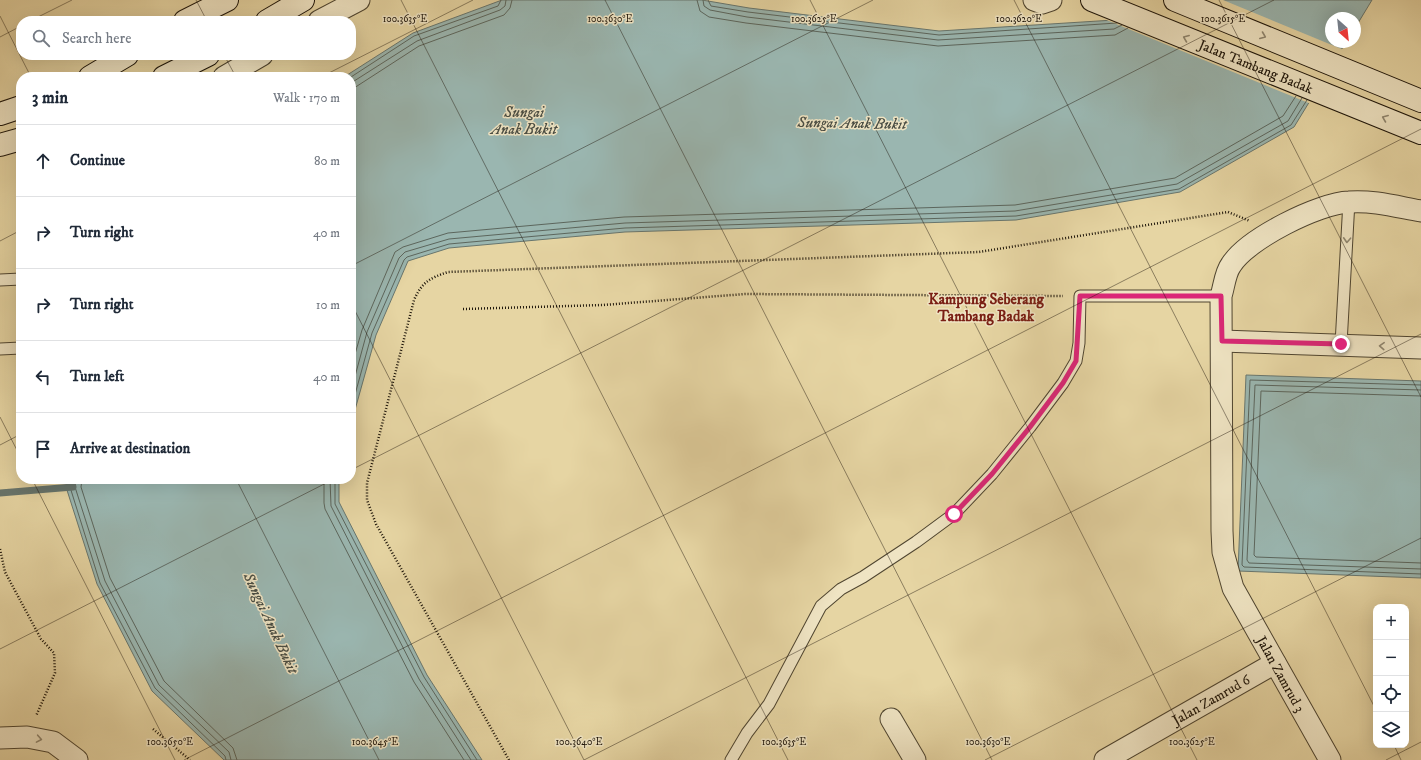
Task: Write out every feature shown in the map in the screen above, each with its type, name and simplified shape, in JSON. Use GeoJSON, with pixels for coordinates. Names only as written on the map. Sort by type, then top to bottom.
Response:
{"type":"FeatureCollection","features":[{"type":"Feature","properties":{"kind":"main road"},"geometry":{"type":"LineString","coordinates":[[190,15],[227,0]]}},
{"type":"Feature","properties":{"kind":"main road"},"geometry":{"type":"LineString","coordinates":[[276,16],[303,0]]}},
{"type":"Feature","properties":{"kind":"main road","name":"Jalan Tambang Badak"},"geometry":{"type":"LineString","coordinates":[[1092,0],[1421,133]]}},
{"type":"Feature","properties":{"kind":"main road"},"geometry":{"type":"LineString","coordinates":[[1175,0],[1421,101]]}},
{"type":"Feature","properties":{"kind":"main road"},"geometry":{"type":"LineString","coordinates":[[98,72],[119,60]]}},
{"type":"Feature","properties":{"kind":"main road"},"geometry":{"type":"LineString","coordinates":[[174,72],[198,60]]}},
{"type":"Feature","properties":{"kind":"main road"},"geometry":{"type":"LineString","coordinates":[[0,114],[16,109]]}},
{"type":"Feature","properties":{"kind":"street"},"geometry":{"type":"LineString","coordinates":[[329,16],[359,0]]}},
{"type":"Feature","properties":{"kind":"street"},"geometry":{"type":"LineString","coordinates":[[1034,0],[1042,2],[1051,0]]}},
{"type":"Feature","properties":{"kind":"street"},"geometry":{"type":"LineString","coordinates":[[233,72],[253,60]]}},
{"type":"Feature","properties":{"kind":"street","name":"Jalan Zamrud 3"},"geometry":{"type":"LineString","coordinates":[[1330,760],[1233,588],[1223,552],[1221,296],[1230,266],[1243,250],[1274,230],[1323,207],[1349,202],[1377,203],[1421,211]]}},
{"type":"Feature","properties":{"kind":"street"},"geometry":{"type":"LineString","coordinates":[[1222,341],[1421,348]]}},
{"type":"Feature","properties":{"kind":"street","name":"Jalan Zamrud 6"},"geometry":{"type":"LineString","coordinates":[[1105,760],[1275,663]]}},
{"type":"Feature","properties":{"kind":"street"},"geometry":{"type":"LineString","coordinates":[[891,719],[914,760]]}},
{"type":"Feature","properties":{"kind":"street"},"geometry":{"type":"LineString","coordinates":[[0,738],[26,737],[53,742],[77,760]]}},
{"type":"Feature","properties":{"kind":"lane"},"geometry":{"type":"LineString","coordinates":[[1341,344],[1349,202]]}},
{"type":"Feature","properties":{"kind":"lane"},"geometry":{"type":"LineString","coordinates":[[0,280],[16,279]]}},
{"type":"Feature","properties":{"kind":"lane"},"geometry":{"type":"LineString","coordinates":[[730,760],[747,733],[769,704],[821,606],[841,589],[916,542],[954,514],[992,474],[1035,421],[1063,383],[1076,361],[1080,296],[1221,296]]}},
{"type":"Feature","properties":{"kind":"lane"},"geometry":{"type":"LineString","coordinates":[[0,349],[16,348]]}},
{"type":"Feature","properties":{"kind":"path"},"geometry":{"type":"LineString","coordinates":[[509,760],[376,524],[367,500],[367,483],[414,300],[420,286],[434,276],[448,272],[979,252],[1228,212],[1274,230]]}},
{"type":"Feature","properties":{"kind":"path"},"geometry":{"type":"LineString","coordinates":[[463,309],[603,305],[745,294],[1080,296]]}},
{"type":"Feature","properties":{"kind":"path"},"geometry":{"type":"LineString","coordinates":[[0,549],[5,572],[41,639],[54,653],[55,673],[26,737]]}},
{"type":"Feature","properties":{"kind":"path"},"geometry":{"type":"LineString","coordinates":[[154,729],[190,760]]}},
{"type":"Feature","properties":{"kind":"water","name":"Sungai Anak Bukit"},"geometry":{"type":"Polygon","coordinates":[[[502,0],[702,0],[749,8],[939,31],[1114,20],[1137,0],[1372,0],[1361,18],[1361,12],[1325,12],[1325,48],[1342,48],[1294,127],[1180,192],[1016,220],[625,232],[449,248],[408,261],[376,335],[356,406],[356,72],[352,72],[413,33],[502,0]]]}},
{"type":"Feature","properties":{"kind":"water"},"geometry":{"type":"Polygon","coordinates":[[[1246,375],[1421,381],[1421,578],[1238,571],[1246,375]]]}},
{"type":"Feature","properties":{"kind":"water","name":"Sungai Anak Bukit"},"geometry":{"type":"Polygon","coordinates":[[[66,484],[339,484],[339,502],[427,675],[482,760],[224,760],[152,691],[97,584],[66,487],[66,484]]]}},
{"type":"Feature","properties":{"kind":"pier"},"geometry":{"type":"Polygon","coordinates":[[[1134,0],[1223,0],[1325,42],[1325,48],[1339,48],[1344,50],[1311,104],[1104,19],[1113,18],[1134,0]]]}},
{"type":"Feature","properties":{"kind":"waterway"},"geometry":{"type":"LineString","coordinates":[[0,493],[73,487]]}},
{"type":"Feature","properties":{"kind":"district","name":"Kampung Seberang Tambang Badak"},"geometry":{"type":"Point","coordinates":[986,308]}},
{"type":"Feature","properties":{"kind":"route"},"geometry":{"type":"LineString","coordinates":[[954,514],[992,474],[1030,427],[1063,383],[1076,361],[1079,344],[1080,296],[1221,296],[1222,341],[1341,344]]}}]}
